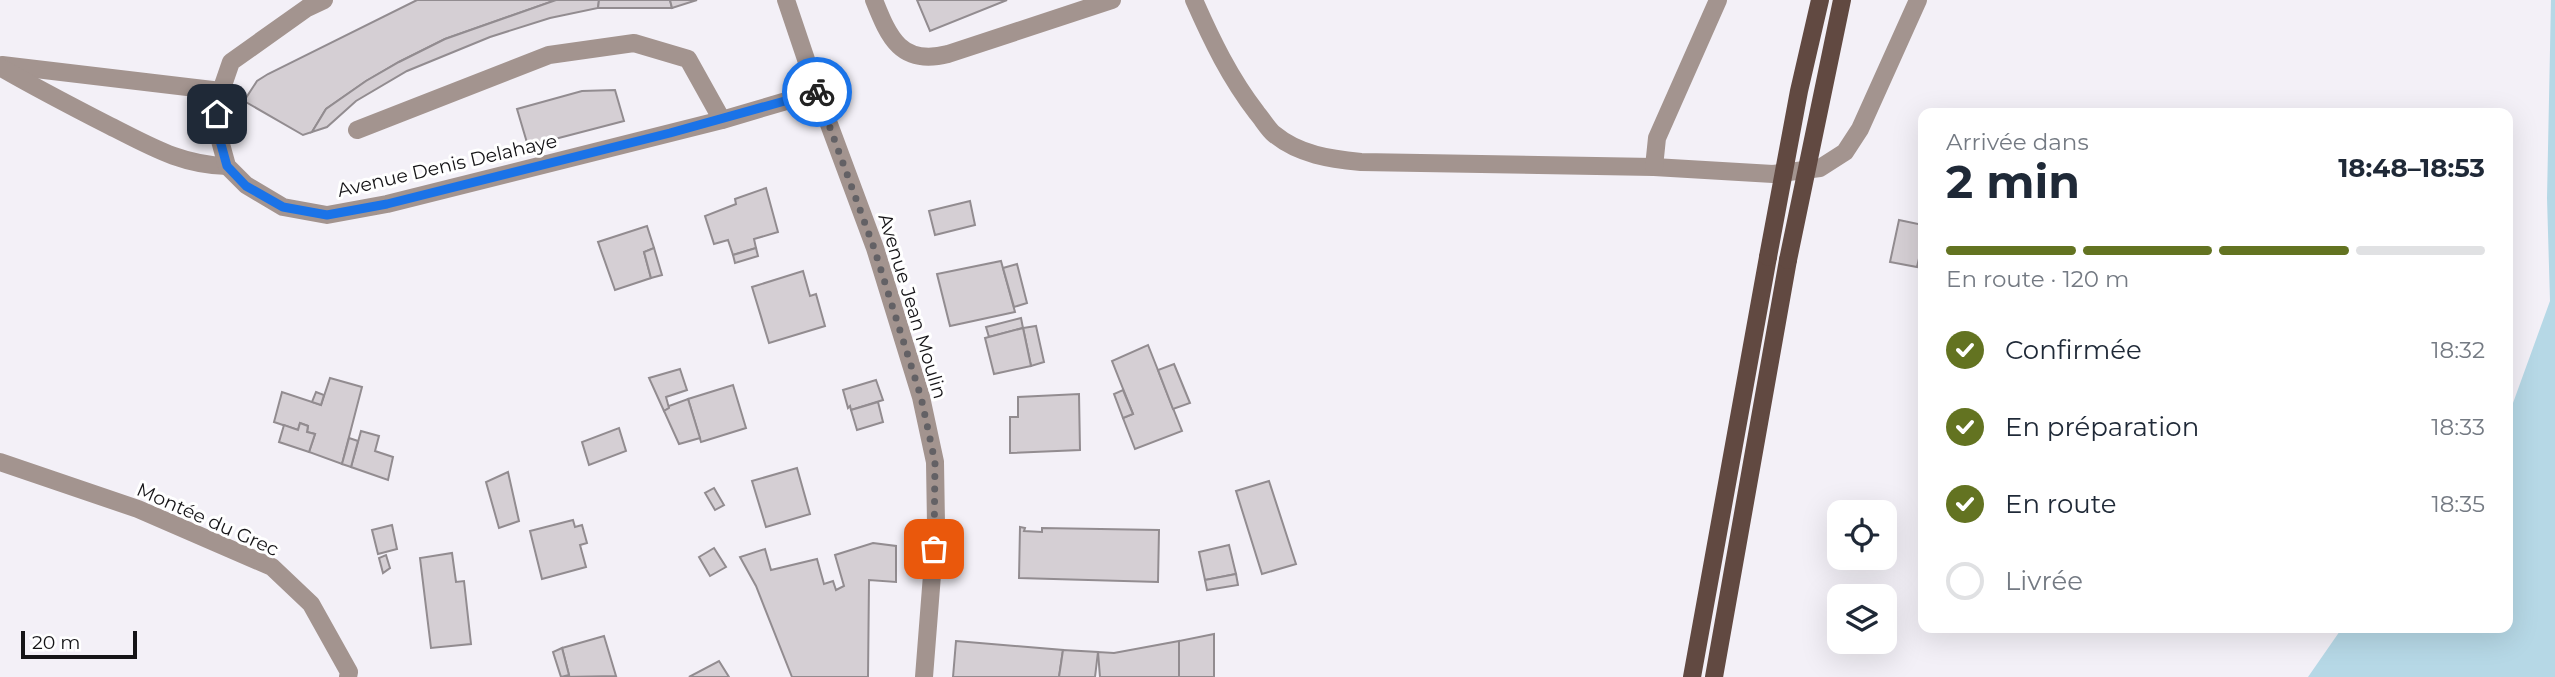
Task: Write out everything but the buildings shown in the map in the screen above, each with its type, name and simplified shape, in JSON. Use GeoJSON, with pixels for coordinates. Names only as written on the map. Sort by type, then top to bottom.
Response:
{"type":"FeatureCollection","features":[{"type":"Feature","properties":{"kind":"main road"},"geometry":{"type":"LineString","coordinates":[[1692,677],[1799,91],[1820,0]]}},
{"type":"Feature","properties":{"kind":"main road"},"geometry":{"type":"LineString","coordinates":[[1714,677],[1788,260],[1842,0]]}},
{"type":"Feature","properties":{"kind":"street"},"geometry":{"type":"LineString","coordinates":[[0,66],[55,99],[170,156],[205,165],[227,166],[219,137],[217,114],[221,91],[231,62],[307,8],[324,0]]}},
{"type":"Feature","properties":{"kind":"street"},"geometry":{"type":"LineString","coordinates":[[874,0],[892,40],[908,52],[925,58],[948,54],[1112,0]]}},
{"type":"Feature","properties":{"kind":"street"},"geometry":{"type":"LineString","coordinates":[[1194,0],[1220,59],[1273,134],[1297,148],[1326,158],[1361,162],[1654,167],[1773,174],[1820,169],[1844,152],[1860,129],[1918,0]]}},
{"type":"Feature","properties":{"kind":"street"},"geometry":{"type":"LineString","coordinates":[[1654,167],[1657,138],[1718,0]]}},
{"type":"Feature","properties":{"kind":"street","name":"Avenue Jean Moulin"},"geometry":{"type":"LineString","coordinates":[[787,1],[874,248],[921,397],[935,462],[936,524],[924,677]]}},
{"type":"Feature","properties":{"kind":"street"},"geometry":{"type":"LineString","coordinates":[[357,130],[549,55],[634,43],[688,59],[722,120]]}},
{"type":"Feature","properties":{"kind":"street"},"geometry":{"type":"LineString","coordinates":[[0,66],[221,91]]}},
{"type":"Feature","properties":{"kind":"street","name":"Avenue Denis Delahaye"},"geometry":{"type":"LineString","coordinates":[[227,166],[246,186],[283,207],[327,215],[387,204],[722,120],[817,92]]}},
{"type":"Feature","properties":{"kind":"street","name":"Montée du Grec"},"geometry":{"type":"LineString","coordinates":[[0,462],[138,509],[272,568],[311,604],[349,672],[348,677]]}},
{"type":"Feature","properties":{"kind":"water"},"geometry":{"type":"Polygon","coordinates":[[[2551,0],[2555,0],[2555,677],[2308,677],[2339,633],[2513,633],[2513,403],[2550,301],[2547,198],[2551,0]]]}},
{"type":"Feature","properties":{"kind":"way so far"},"geometry":{"type":"LineString","coordinates":[[817,92],[874,248],[921,397],[935,462],[934,549]]}},
{"type":"Feature","properties":{"kind":"route"},"geometry":{"type":"LineString","coordinates":[[217,114],[219,137],[227,166],[246,186],[283,207],[327,215],[387,204],[722,120],[817,92]]}}]}
